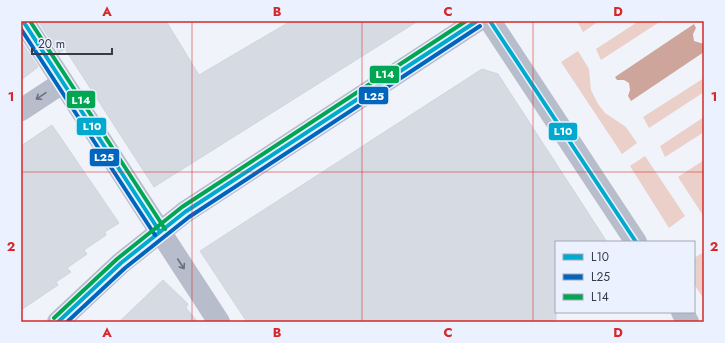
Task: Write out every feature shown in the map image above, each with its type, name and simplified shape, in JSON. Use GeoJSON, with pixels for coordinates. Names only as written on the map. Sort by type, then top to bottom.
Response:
{"type":"FeatureCollection","features":[{"type":"Feature","properties":{"kind":"street"},"geometry":{"type":"LineString","coordinates":[[23,21],[219,322]]}},
{"type":"Feature","properties":{"kind":"street"},"geometry":{"type":"LineString","coordinates":[[58,322],[121,263],[185,212],[477,21]]}},
{"type":"Feature","properties":{"kind":"street"},"geometry":{"type":"LineString","coordinates":[[490,21],[635,241]]}},
{"type":"Feature","properties":{"kind":"street"},"geometry":{"type":"LineString","coordinates":[[21,110],[62,82]]}},
{"type":"Feature","properties":{"kind":"street"},"geometry":{"type":"LineString","coordinates":[[683,313],[688,322]]}},
{"type":"Feature","properties":{"kind":"shaded area"},"geometry":{"type":"Polygon","coordinates":[[[577,21],[599,21],[583,32],[577,21]]]}},
{"type":"Feature","properties":{"kind":"shaded area"},"geometry":{"type":"Polygon","coordinates":[[[639,21],[661,21],[601,60],[596,49],[639,21]]]}},
{"type":"Feature","properties":{"kind":"shaded area"},"geometry":{"type":"Polygon","coordinates":[[[694,24],[696,28],[693,34],[694,41],[704,44],[704,52],[631,101],[628,96],[630,90],[629,83],[624,80],[617,80],[615,77],[694,24]]]}},
{"type":"Feature","properties":{"kind":"shaded area"},"geometry":{"type":"Polygon","coordinates":[[[578,51],[589,69],[591,90],[598,104],[605,113],[626,127],[637,143],[622,154],[561,62],[578,51]]]}},
{"type":"Feature","properties":{"kind":"shaded area"},"geometry":{"type":"Polygon","coordinates":[[[704,78],[704,92],[649,128],[643,117],[704,78]]]}},
{"type":"Feature","properties":{"kind":"shaded area"},"geometry":{"type":"Polygon","coordinates":[[[704,117],[704,132],[665,157],[660,146],[704,117]]]}},
{"type":"Feature","properties":{"kind":"shaded area"},"geometry":{"type":"Polygon","coordinates":[[[645,156],[685,216],[669,228],[630,166],[645,156]]]}},
{"type":"Feature","properties":{"kind":"shaded area"},"geometry":{"type":"Polygon","coordinates":[[[704,160],[704,217],[678,177],[704,160]]]}},
{"type":"Feature","properties":{"kind":"shaded area"},"geometry":{"type":"Polygon","coordinates":[[[704,252],[704,299],[695,286],[695,257],[704,252]]]}},
{"type":"Feature","properties":{"kind":"building"},"geometry":{"type":"Polygon","coordinates":[[[38,21],[166,21],[199,75],[291,21],[418,21],[154,187],[65,49],[59,53],[38,21]]]}},
{"type":"Feature","properties":{"kind":"building"},"geometry":{"type":"Polygon","coordinates":[[[21,41],[38,67],[21,80],[21,41]]]}},
{"type":"Feature","properties":{"kind":"building"},"geometry":{"type":"Polygon","coordinates":[[[482,69],[498,74],[606,241],[555,241],[556,322],[247,322],[200,251],[482,69]]]}},
{"type":"Feature","properties":{"kind":"building"},"geometry":{"type":"Polygon","coordinates":[[[52,125],[119,223],[105,232],[106,235],[84,250],[87,254],[67,268],[71,272],[56,282],[58,285],[21,310],[21,146],[52,125]]]}},
{"type":"Feature","properties":{"kind":"building"},"geometry":{"type":"Polygon","coordinates":[[[163,280],[188,304],[186,308],[198,322],[119,322],[163,280]]]}},
{"type":"Feature","properties":{"kind":"transit line","name":"L10"},"geometry":{"type":"LineString","coordinates":[[23,21],[160,232]]}},
{"type":"Feature","properties":{"kind":"transit line","name":"L14"},"geometry":{"type":"LineString","coordinates":[[30,21],[165,229]]}},
{"type":"Feature","properties":{"kind":"transit line","name":"L14"},"geometry":{"type":"LineString","coordinates":[[54,318],[117,259],[182,207],[466,21]]}},
{"type":"Feature","properties":{"kind":"transit line","name":"L10"},"geometry":{"type":"LineString","coordinates":[[58,322],[121,263],[185,212],[477,21]]}},
{"type":"Feature","properties":{"kind":"transit line","name":"L10"},"geometry":{"type":"LineString","coordinates":[[490,21],[635,241]]}},
{"type":"Feature","properties":{"kind":"transit line","name":"L25"},"geometry":{"type":"LineString","coordinates":[[67,322],[125,268],[189,217],[480,26]]}},
{"type":"Feature","properties":{"kind":"transit line","name":"L25"},"geometry":{"type":"LineString","coordinates":[[21,29],[155,235]]}}]}
